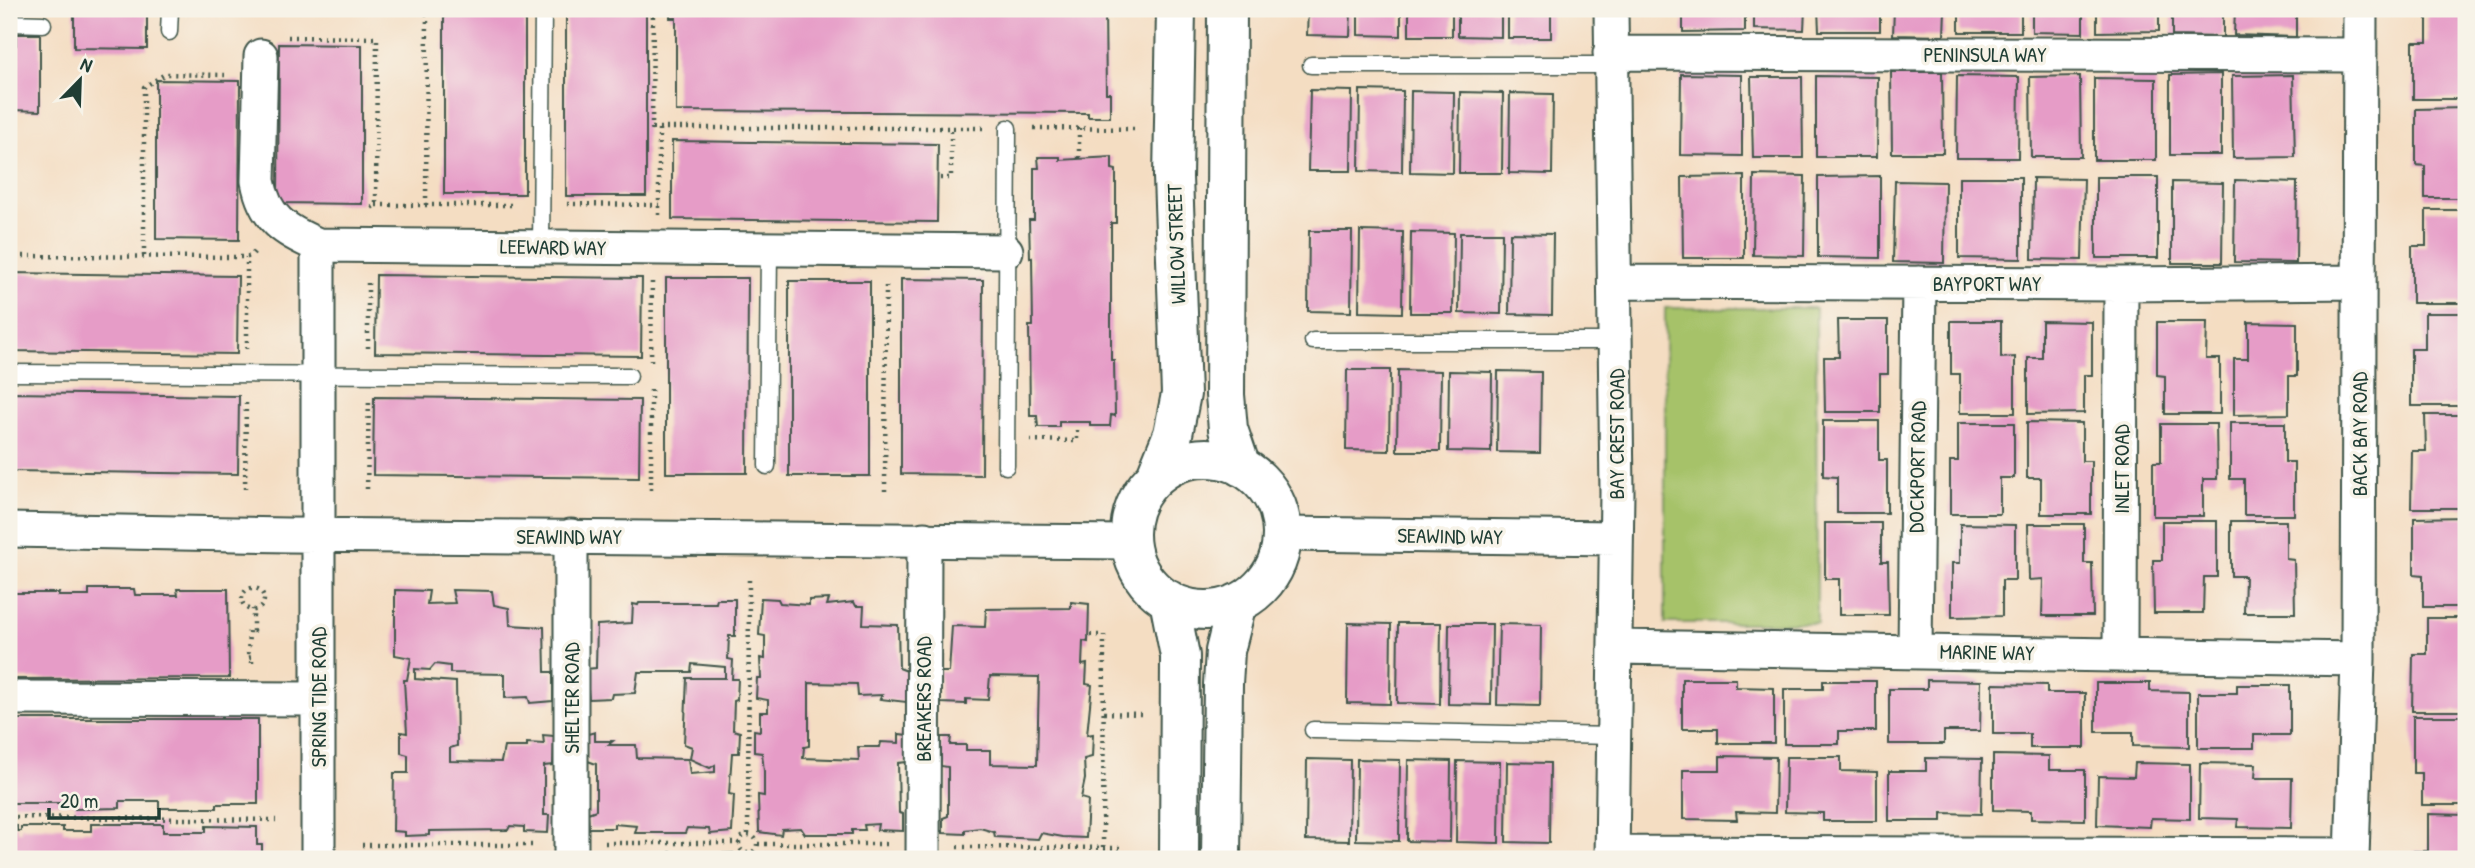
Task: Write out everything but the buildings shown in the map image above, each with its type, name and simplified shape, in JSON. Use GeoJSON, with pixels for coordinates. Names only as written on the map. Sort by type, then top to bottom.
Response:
{"type":"FeatureCollection","features":[{"type":"Feature","properties":{"kind":"street","name":"WILLOW STREET"},"geometry":{"type":"LineString","coordinates":[[1156,476],[1173,434],[1181,394],[1173,177],[1177,9]]}},
{"type":"Feature","properties":{"kind":"street"},"geometry":{"type":"LineString","coordinates":[[1227,9],[1225,395],[1228,429],[1241,467]]}},
{"type":"Feature","properties":{"kind":"street","name":"BAY CREST ROAD"},"geometry":{"type":"LineString","coordinates":[[1611,9],[1616,282],[1616,647],[1612,856]]}},
{"type":"Feature","properties":{"kind":"street","name":"BACK BAY ROAD"},"geometry":{"type":"LineString","coordinates":[[2352,857],[2358,659],[2360,9]]}},
{"type":"Feature","properties":{"kind":"street","name":"PENINSULA WAY"},"geometry":{"type":"LineString","coordinates":[[1611,59],[2360,55]]}},
{"type":"Feature","properties":{"kind":"street","name":"LEEWARD WAY"},"geometry":{"type":"LineString","coordinates":[[261,56],[258,181],[261,198],[287,231],[318,245],[1006,251]]}},
{"type":"Feature","properties":{"kind":"street","name":"SPRING TIDE ROAD"},"geometry":{"type":"LineString","coordinates":[[318,245],[318,859]]}},
{"type":"Feature","properties":{"kind":"street","name":"BAYPORT WAY"},"geometry":{"type":"LineString","coordinates":[[1616,282],[2359,282]]}},
{"type":"Feature","properties":{"kind":"street","name":"DOCKPORT ROAD"},"geometry":{"type":"LineString","coordinates":[[1915,651],[1919,283]]}},
{"type":"Feature","properties":{"kind":"street","name":"INLET ROAD"},"geometry":{"type":"LineString","coordinates":[[2120,654],[2121,284]]}},
{"type":"Feature","properties":{"kind":"street"},"geometry":{"type":"LineString","coordinates":[[1201,457],[1225,460],[1241,467],[1265,485],[1277,505],[1283,534],[1280,551],[1271,572],[1257,591],[1237,603],[1214,609],[1191,608],[1169,600],[1150,585],[1143,575],[1130,542],[1131,517],[1140,494],[1156,476],[1177,463],[1201,457]]}},
{"type":"Feature","properties":{"kind":"street","name":"SEAWIND WAY"},"geometry":{"type":"LineString","coordinates":[[9,530],[1130,542]]}},
{"type":"Feature","properties":{"kind":"street","name":"SEAWIND WAY"},"geometry":{"type":"LineString","coordinates":[[1283,534],[1616,538]]}},
{"type":"Feature","properties":{"kind":"street","name":"SHELTER ROAD"},"geometry":{"type":"LineString","coordinates":[[571,536],[571,859]]}},
{"type":"Feature","properties":{"kind":"street","name":"BREAKERS ROAD"},"geometry":{"type":"LineString","coordinates":[[923,859],[924,539]]}},
{"type":"Feature","properties":{"kind":"street"},"geometry":{"type":"LineString","coordinates":[[1169,600],[1180,656],[1179,859]]}},
{"type":"Feature","properties":{"kind":"street"},"geometry":{"type":"LineString","coordinates":[[1221,859],[1225,651],[1237,603]]}},
{"type":"Feature","properties":{"kind":"street","name":"MARINE WAY"},"geometry":{"type":"LineString","coordinates":[[1616,647],[2358,659]]}},
{"type":"Feature","properties":{"kind":"street"},"geometry":{"type":"LineString","coordinates":[[9,698],[317,699]]}},
{"type":"Feature","properties":{"kind":"street"},"geometry":{"type":"LineString","coordinates":[[1612,856],[2352,857]]}},
{"type":"Feature","properties":{"kind":"lane"},"geometry":{"type":"LineString","coordinates":[[169,32],[170,9]]}},
{"type":"Feature","properties":{"kind":"lane"},"geometry":{"type":"LineString","coordinates":[[541,247],[543,9]]}},
{"type":"Feature","properties":{"kind":"lane"},"geometry":{"type":"LineString","coordinates":[[9,23],[43,24]]}},
{"type":"Feature","properties":{"kind":"lane"},"geometry":{"type":"LineString","coordinates":[[1311,65],[1611,59]]}},
{"type":"Feature","properties":{"kind":"lane"},"geometry":{"type":"LineString","coordinates":[[1006,467],[1008,128]]}},
{"type":"Feature","properties":{"kind":"lane"},"geometry":{"type":"LineString","coordinates":[[767,466],[769,249]]}},
{"type":"Feature","properties":{"kind":"lane"},"geometry":{"type":"LineString","coordinates":[[1313,341],[1616,341]]}},
{"type":"Feature","properties":{"kind":"lane"},"geometry":{"type":"LineString","coordinates":[[9,373],[629,376]]}},
{"type":"Feature","properties":{"kind":"lane"},"geometry":{"type":"LineString","coordinates":[[1313,730],[1614,736]]}},
{"type":"Feature","properties":{"kind":"path"},"geometry":{"type":"LineString","coordinates":[[426,205],[427,9]]}},
{"type":"Feature","properties":{"kind":"path"},"geometry":{"type":"LineString","coordinates":[[653,9],[652,128],[1138,129]]}},
{"type":"Feature","properties":{"kind":"path"},"geometry":{"type":"LineString","coordinates":[[659,127],[659,227]]}},
{"type":"Feature","properties":{"kind":"path"},"geometry":{"type":"LineString","coordinates":[[940,178],[951,178],[951,128]]}},
{"type":"Feature","properties":{"kind":"path"},"geometry":{"type":"LineString","coordinates":[[1079,128],[1079,158]]}},
{"type":"Feature","properties":{"kind":"path"},"geometry":{"type":"LineString","coordinates":[[559,204],[659,205]]}},
{"type":"Feature","properties":{"kind":"path"},"geometry":{"type":"LineString","coordinates":[[376,205],[526,205]]}},
{"type":"Feature","properties":{"kind":"path"},"geometry":{"type":"LineString","coordinates":[[9,256],[247,257],[259,247]]}},
{"type":"Feature","properties":{"kind":"path"},"geometry":{"type":"LineString","coordinates":[[885,491],[887,250]]}},
{"type":"Feature","properties":{"kind":"path"},"geometry":{"type":"LineString","coordinates":[[247,257],[247,357]]}},
{"type":"Feature","properties":{"kind":"path"},"geometry":{"type":"LineString","coordinates":[[368,268],[368,361]]}},
{"type":"Feature","properties":{"kind":"path"},"geometry":{"type":"LineString","coordinates":[[245,489],[246,389]]}},
{"type":"Feature","properties":{"kind":"path"},"geometry":{"type":"LineString","coordinates":[[367,489],[369,391]]}},
{"type":"Feature","properties":{"kind":"path"},"geometry":{"type":"LineString","coordinates":[[1007,439],[1077,440],[1077,425]]}},
{"type":"Feature","properties":{"kind":"path"},"geometry":{"type":"LineString","coordinates":[[748,834],[749,576]]}},
{"type":"Feature","properties":{"kind":"path"},"geometry":{"type":"LineString","coordinates":[[253,588],[259,590],[263,600],[260,607],[253,609],[248,609],[242,600],[245,591],[253,588]]}},
{"type":"Feature","properties":{"kind":"path"},"geometry":{"type":"LineString","coordinates":[[253,609],[253,631],[249,630],[248,658],[252,657],[252,665],[265,665]]}},
{"type":"Feature","properties":{"kind":"path"},"geometry":{"type":"LineString","coordinates":[[1090,635],[1104,635],[1103,848]]}},
{"type":"Feature","properties":{"kind":"path"},"geometry":{"type":"LineString","coordinates":[[1104,713],[1141,714]]}},
{"type":"Feature","properties":{"kind":"path"},"geometry":{"type":"LineString","coordinates":[[9,817],[276,820]]}},
{"type":"Feature","properties":{"kind":"path"},"geometry":{"type":"LineString","coordinates":[[748,834],[754,836],[758,844],[748,856],[739,844],[742,836],[748,834]]}},
{"type":"Feature","properties":{"kind":"path"},"geometry":{"type":"LineString","coordinates":[[600,843],[739,844]]}},
{"type":"Feature","properties":{"kind":"path"},"geometry":{"type":"LineString","coordinates":[[758,844],[893,844]]}},
{"type":"Feature","properties":{"kind":"path"},"geometry":{"type":"LineString","coordinates":[[362,845],[541,845]]}},
{"type":"Feature","properties":{"kind":"path"},"geometry":{"type":"LineString","coordinates":[[954,847],[1120,848],[1120,859]]}},
{"type":"Feature","properties":{"kind":"green space"},"geometry":{"type":"Polygon","coordinates":[[[1665,308],[1816,308],[1817,623],[1665,623],[1665,308]]]}}]}
